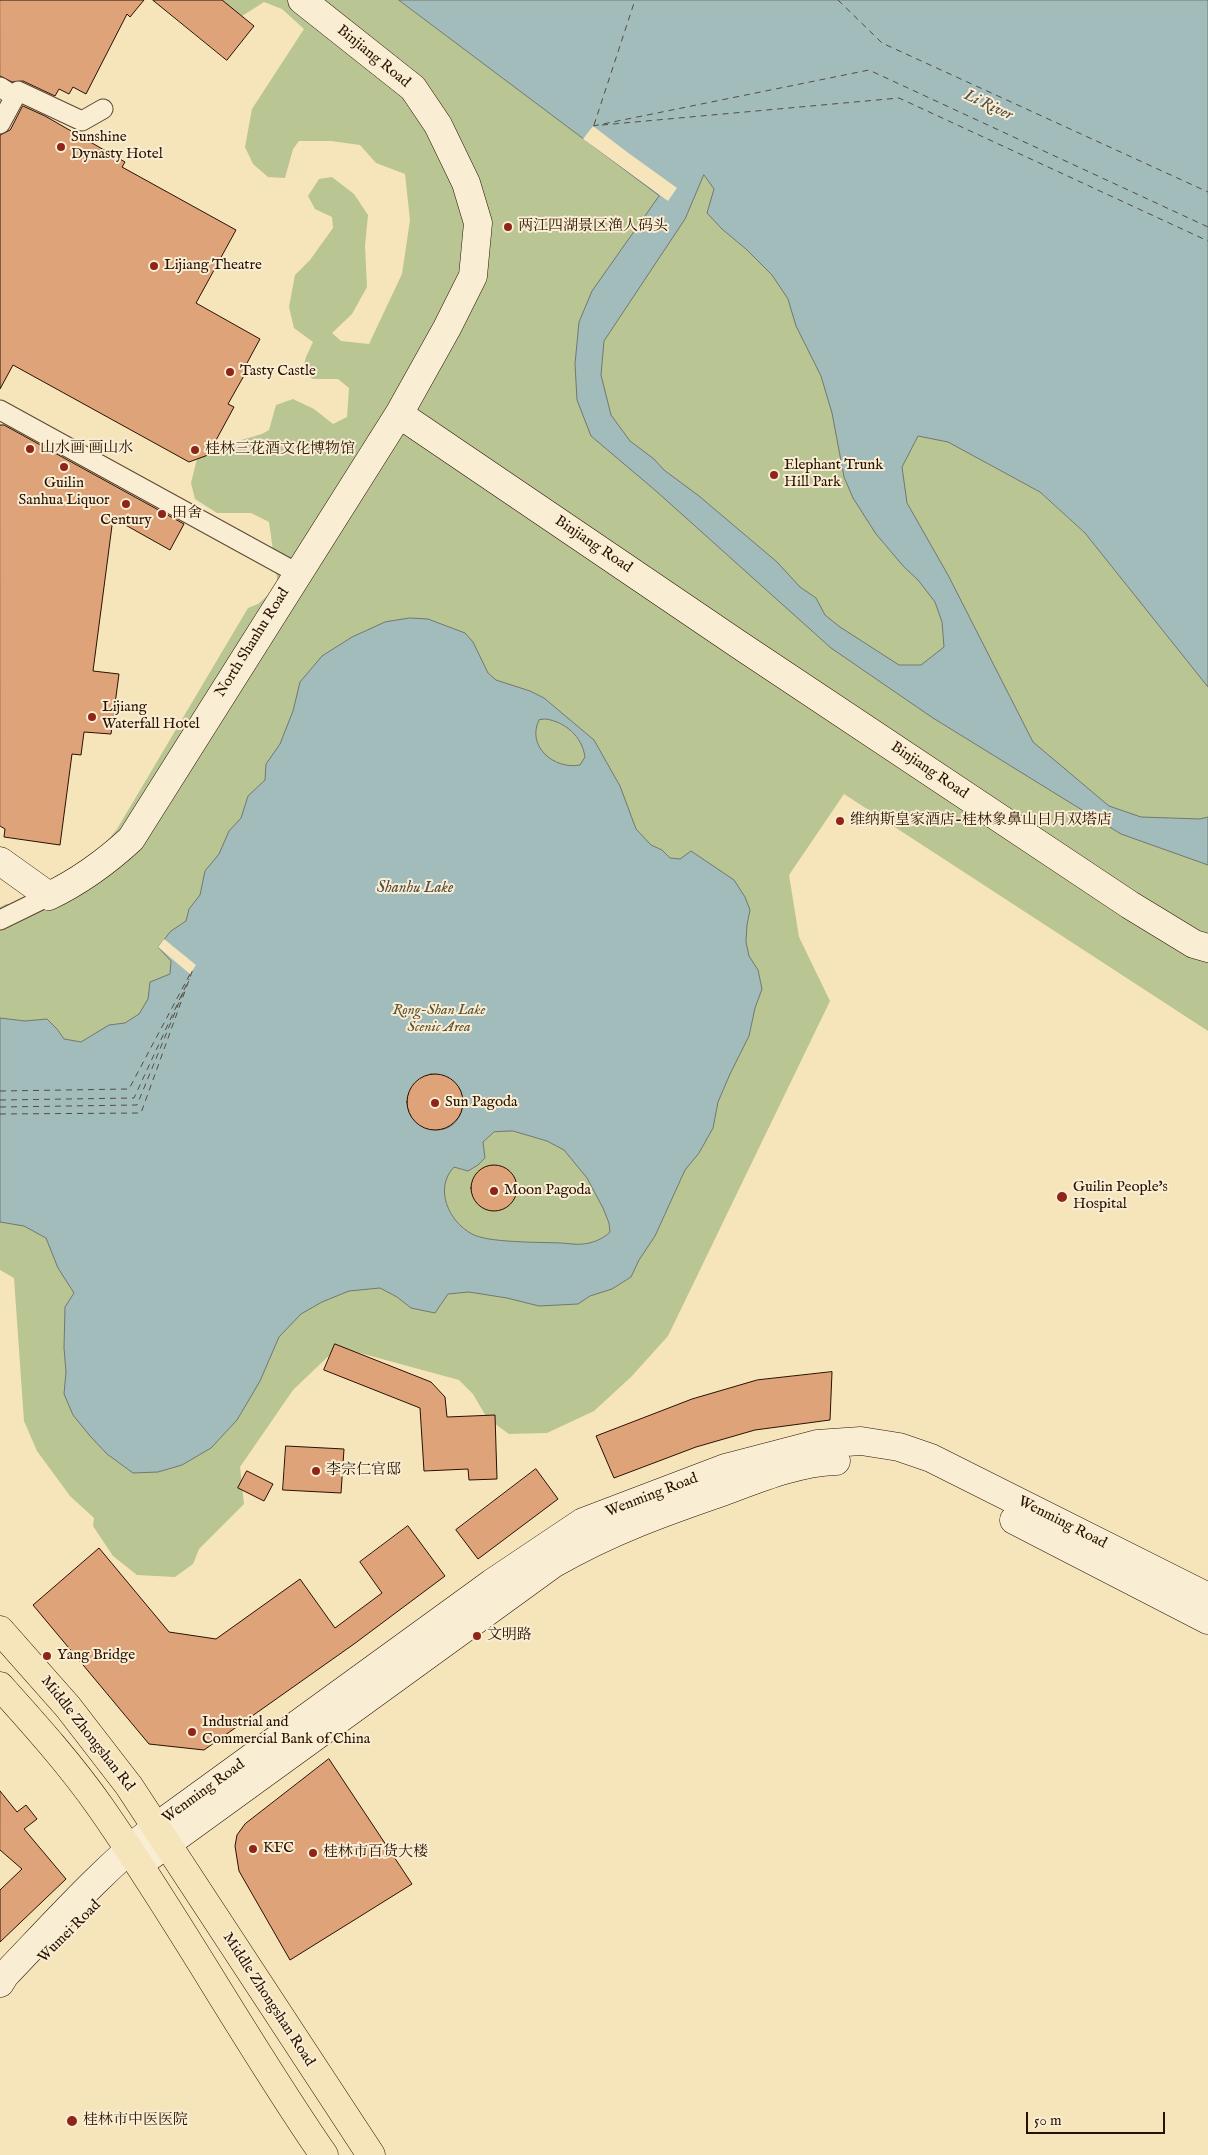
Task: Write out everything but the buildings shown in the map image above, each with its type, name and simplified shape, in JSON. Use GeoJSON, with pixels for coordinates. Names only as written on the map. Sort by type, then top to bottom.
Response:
{"type":"FeatureCollection","features":[{"type":"Feature","properties":{"kind":"highway","name":"Middle Zhongshan Rd"},"geometry":{"type":"LineString","coordinates":[[0,1630],[68,1707],[129,1786],[161,1835]]}},
{"type":"Feature","properties":{"kind":"highway"},"geometry":{"type":"LineString","coordinates":[[0,1686],[40,1731],[100,1807],[324,2155]]}},
{"type":"Feature","properties":{"kind":"highway","name":"Middle Zhongshan Road"},"geometry":{"type":"LineString","coordinates":[[161,1835],[371,2155]]}},
{"type":"Feature","properties":{"kind":"street","name":"Binjiang Road"},"geometry":{"type":"LineString","coordinates":[[302,0],[413,88],[438,125],[458,166],[466,183],[478,223],[472,276],[447,328],[399,414],[738,644],[1130,905],[1194,944],[1208,948]]}},
{"type":"Feature","properties":{"kind":"street"},"geometry":{"type":"LineString","coordinates":[[0,124],[7,92],[18,91],[82,121],[103,109]]}},
{"type":"Feature","properties":{"kind":"street"},"geometry":{"type":"LineString","coordinates":[[0,410],[297,573]]}},
{"type":"Feature","properties":{"kind":"street","name":"North Shanhu Road"},"geometry":{"type":"LineString","coordinates":[[0,920],[84,878],[105,863],[131,839],[399,414]]}},
{"type":"Feature","properties":{"kind":"street"},"geometry":{"type":"LineString","coordinates":[[0,861],[49,896]]}},
{"type":"Feature","properties":{"kind":"street","name":"Wenming Road"},"geometry":{"type":"LineString","coordinates":[[161,1835],[492,1583],[583,1522],[725,1468],[808,1446],[861,1441],[899,1447],[931,1458],[1208,1597]]}},
{"type":"Feature","properties":{"kind":"street","name":"Wenming Road"},"geometry":{"type":"LineString","coordinates":[[161,1835],[560,1560],[589,1543],[626,1527],[761,1478],[822,1461],[860,1460],[896,1464],[924,1474],[1208,1620]]}},
{"type":"Feature","properties":{"kind":"street"},"geometry":{"type":"LineString","coordinates":[[133,1857],[161,1835]]}},
{"type":"Feature","properties":{"kind":"street","name":"Wumei Road"},"geometry":{"type":"LineString","coordinates":[[0,1983],[5,1975],[64,1913],[133,1857]]}},
{"type":"Feature","properties":{"kind":"street","name":"Wumei Road"},"geometry":{"type":"LineString","coordinates":[[0,1996],[15,1986],[133,1857]]}},
{"type":"Feature","properties":{"kind":"green space","name":"Rong-Shan Lake Scenic Area"},"geometry":{"type":"Polygon","coordinates":[[[222,0],[399,0],[596,148],[704,175],[714,188],[722,229],[978,458],[1040,492],[1085,533],[1117,571],[1208,664],[1208,1031],[844,794],[789,875],[799,937],[830,1001],[668,1336],[631,1377],[594,1411],[547,1433],[509,1434],[487,1418],[473,1394],[459,1380],[338,1347],[293,1390],[240,1467],[244,1504],[199,1549],[193,1564],[175,1577],[137,1575],[113,1556],[93,1526],[94,1518],[70,1496],[37,1451],[24,1421],[14,1278],[0,1270],[0,907],[6,904],[56,904],[117,829],[248,608],[258,604],[278,586],[269,522],[251,513],[217,513],[195,499],[191,483],[197,459],[211,449],[262,434],[269,430],[276,405],[293,399],[314,409],[333,424],[347,417],[349,388],[338,379],[313,379],[302,372],[313,342],[294,328],[289,307],[295,275],[310,260],[333,228],[332,217],[315,209],[308,196],[319,179],[332,177],[354,194],[368,215],[365,246],[367,287],[352,314],[332,333],[341,341],[369,344],[402,274],[410,220],[405,174],[376,163],[360,145],[331,141],[299,141],[293,149],[285,178],[268,177],[253,164],[245,147],[252,109],[304,29],[282,9],[264,2],[242,16],[222,0]]]}},
{"type":"Feature","properties":{"kind":"water","name":"Li River"},"geometry":{"type":"Polygon","coordinates":[[[399,0],[1208,0],[1208,687],[1085,533],[1040,492],[948,442],[918,436],[902,467],[907,503],[948,575],[1033,742],[1109,806],[1141,817],[1200,819],[1208,817],[1208,865],[1121,834],[933,718],[831,648],[656,491],[591,436],[577,400],[575,364],[579,322],[592,291],[659,196],[399,0]],[[704,175],[685,219],[604,341],[601,375],[611,415],[630,441],[699,496],[777,562],[800,587],[816,598],[825,615],[840,627],[899,665],[921,665],[944,647],[942,622],[935,602],[918,580],[904,567],[876,534],[853,498],[844,477],[832,413],[821,376],[796,326],[788,299],[772,275],[707,213],[714,189],[704,175]]]}},
{"type":"Feature","properties":{"kind":"water","name":"Shanhu Lake"},"geometry":{"type":"Polygon","coordinates":[[[410,618],[428,619],[465,633],[473,642],[488,673],[496,680],[530,691],[544,698],[594,740],[620,786],[636,829],[651,845],[662,850],[670,858],[680,859],[691,851],[734,880],[745,897],[750,910],[746,942],[749,956],[758,970],[762,989],[755,1008],[749,1036],[718,1102],[713,1128],[699,1153],[685,1170],[655,1236],[639,1260],[631,1277],[612,1289],[590,1296],[578,1304],[539,1306],[507,1298],[469,1292],[448,1294],[435,1313],[411,1308],[397,1297],[380,1288],[349,1291],[322,1302],[301,1314],[279,1337],[260,1381],[237,1420],[211,1448],[182,1465],[158,1472],[133,1473],[107,1454],[90,1436],[73,1415],[64,1394],[66,1372],[64,1348],[65,1307],[74,1293],[58,1268],[46,1238],[24,1226],[0,1222],[0,1018],[25,1021],[47,1019],[64,1039],[81,1042],[109,1025],[125,1023],[139,1014],[148,999],[150,982],[170,974],[171,961],[158,947],[171,931],[186,921],[189,909],[200,895],[205,871],[219,854],[229,831],[241,818],[248,796],[265,780],[266,764],[280,744],[293,711],[300,682],[322,656],[352,637],[385,622],[410,618]],[[546,719],[539,720],[536,730],[536,739],[539,747],[552,760],[561,764],[570,766],[580,765],[585,757],[580,743],[572,731],[560,723],[546,719]],[[431,1074],[414,1084],[410,1090],[407,1102],[408,1109],[411,1116],[422,1126],[430,1129],[443,1129],[453,1124],[460,1116],[463,1105],[462,1094],[456,1084],[446,1077],[431,1074]],[[513,1131],[494,1132],[483,1142],[485,1158],[468,1171],[454,1167],[448,1175],[445,1184],[446,1204],[456,1221],[464,1228],[472,1234],[490,1239],[514,1242],[577,1244],[594,1242],[610,1232],[609,1223],[603,1208],[587,1178],[564,1150],[547,1141],[513,1131]]]}},
{"type":"Feature","properties":{"kind":"pier"},"geometry":{"type":"Polygon","coordinates":[[[593,126],[677,188],[668,201],[583,139],[593,126]]]}},
{"type":"Feature","properties":{"kind":"pier"},"geometry":{"type":"Polygon","coordinates":[[[164,939],[196,965],[190,974],[158,947],[164,939]]]}},
{"type":"Feature","properties":{"kind":"ferry route"},"geometry":{"type":"LineString","coordinates":[[594,125],[635,0]]}},
{"type":"Feature","properties":{"kind":"ferry route"},"geometry":{"type":"LineString","coordinates":[[838,0],[882,43],[1208,192]]}},
{"type":"Feature","properties":{"kind":"ferry route"},"geometry":{"type":"LineString","coordinates":[[593,126],[869,70],[1208,227]]}},
{"type":"Feature","properties":{"kind":"ferry route"},"geometry":{"type":"LineString","coordinates":[[602,125],[899,98],[1208,241]]}},
{"type":"Feature","properties":{"kind":"ferry route"},"geometry":{"type":"LineString","coordinates":[[0,1114],[141,1113],[193,969]]}},
{"type":"Feature","properties":{"kind":"ferry route"},"geometry":{"type":"LineString","coordinates":[[0,1091],[129,1089],[190,974]]}},
{"type":"Feature","properties":{"kind":"ferry route"},"geometry":{"type":"LineString","coordinates":[[0,1100],[134,1098],[189,979]]}},
{"type":"Feature","properties":{"kind":"ferry route"},"geometry":{"type":"LineString","coordinates":[[0,1107],[137,1105],[185,988]]}},
{"type":"Feature","properties":{"kind":"place","name":"Sunshine Dynasty Hotel"},"geometry":{"type":"Point","coordinates":[61,147]}},
{"type":"Feature","properties":{"kind":"place","name":"两江四湖景区渔人码头"},"geometry":{"type":"Point","coordinates":[508,227]}},
{"type":"Feature","properties":{"kind":"place","name":"Lijiang Theatre"},"geometry":{"type":"Point","coordinates":[154,266]}},
{"type":"Feature","properties":{"kind":"place","name":"Tasty Castle"},"geometry":{"type":"Point","coordinates":[230,372]}},
{"type":"Feature","properties":{"kind":"place","name":"山水画 画山水"},"geometry":{"type":"Point","coordinates":[30,449]}},
{"type":"Feature","properties":{"kind":"place","name":"桂林三花酒文化博物馆"},"geometry":{"type":"Point","coordinates":[195,450]}},
{"type":"Feature","properties":{"kind":"place","name":"Guilin Sanhua Liquor"},"geometry":{"type":"Point","coordinates":[64,467]}},
{"type":"Feature","properties":{"kind":"place","name":"Elephant Trunk Hill Park"},"geometry":{"type":"Point","coordinates":[774,475]}},
{"type":"Feature","properties":{"kind":"place","name":"Century"},"geometry":{"type":"Point","coordinates":[126,504]}},
{"type":"Feature","properties":{"kind":"place","name":"田舍"},"geometry":{"type":"Point","coordinates":[162,514]}},
{"type":"Feature","properties":{"kind":"place","name":"Lijiang Waterfall Hotel"},"geometry":{"type":"Point","coordinates":[92,717]}},
{"type":"Feature","properties":{"kind":"place","name":"维纳斯皇家酒店-桂林象鼻山日月双塔店"},"geometry":{"type":"Point","coordinates":[840,821]}},
{"type":"Feature","properties":{"kind":"place","name":"Sun Pagoda"},"geometry":{"type":"Point","coordinates":[435,1103]}},
{"type":"Feature","properties":{"kind":"place","name":"Moon Pagoda"},"geometry":{"type":"Point","coordinates":[494,1191]}},
{"type":"Feature","properties":{"kind":"place","name":"Guilin People's Hospital"},"geometry":{"type":"Point","coordinates":[1062,1197]}},
{"type":"Feature","properties":{"kind":"place","name":"李宗仁官邸"},"geometry":{"type":"Point","coordinates":[316,1471]}},
{"type":"Feature","properties":{"kind":"place","name":"文明路"},"geometry":{"type":"Point","coordinates":[477,1636]}},
{"type":"Feature","properties":{"kind":"place","name":"Yang Bridge"},"geometry":{"type":"Point","coordinates":[47,1656]}},
{"type":"Feature","properties":{"kind":"place","name":"Industrial and Commercial Bank of China"},"geometry":{"type":"Point","coordinates":[192,1732]}},
{"type":"Feature","properties":{"kind":"place","name":"KFC"},"geometry":{"type":"Point","coordinates":[253,1849]}},
{"type":"Feature","properties":{"kind":"place","name":"桂林市百货大楼"},"geometry":{"type":"Point","coordinates":[313,1853]}},
{"type":"Feature","properties":{"kind":"place","name":"桂林市中医医院"},"geometry":{"type":"Point","coordinates":[72,2121]}}]}
